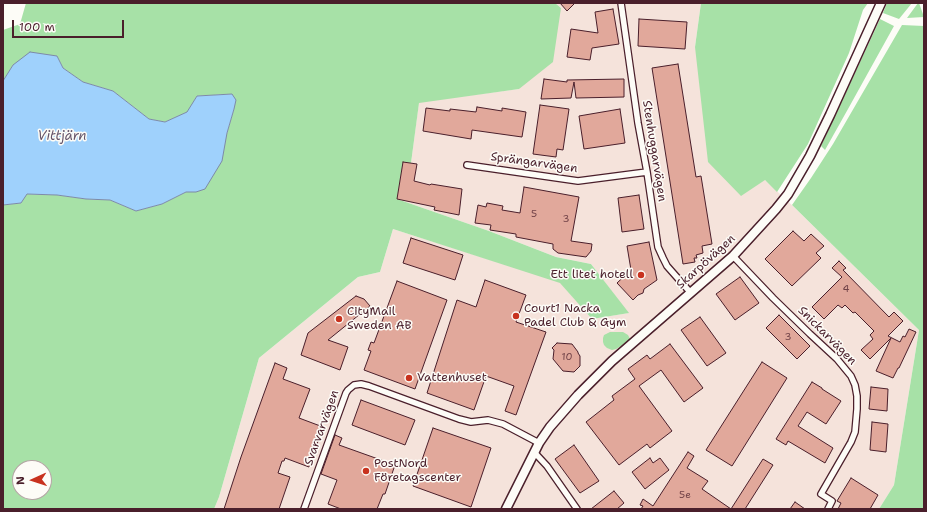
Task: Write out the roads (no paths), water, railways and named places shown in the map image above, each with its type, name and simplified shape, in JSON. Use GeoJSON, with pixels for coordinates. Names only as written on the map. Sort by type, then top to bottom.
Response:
{"type":"FeatureCollection","features":[{"type":"Feature","properties":{"kind":"street","name":"Stenhuggarvägen"},"geometry":{"type":"LineString","coordinates":[[621,3],[658,247],[667,266],[690,292]]}},
{"type":"Feature","properties":{"kind":"street","name":"Skarpövägen"},"geometry":{"type":"LineString","coordinates":[[506,509],[534,452],[559,416],[592,380],[612,361],[733,256],[788,194],[810,156],[827,122],[881,3]]}},
{"type":"Feature","properties":{"kind":"street","name":"Sprängarvägen"},"geometry":{"type":"LineString","coordinates":[[466,165],[578,181],[647,172]]}},
{"type":"Feature","properties":{"kind":"street","name":"Snickarvägen"},"geometry":{"type":"LineString","coordinates":[[733,256],[773,298],[837,359],[851,376],[855,385],[857,409],[851,442],[821,494],[832,501],[828,509]]}},
{"type":"Feature","properties":{"kind":"street","name":"Svarvarvägen"},"geometry":{"type":"LineString","coordinates":[[304,509],[346,393],[350,387],[354,385],[361,384],[369,386],[458,419],[471,422],[488,420],[503,424],[540,443]]}},
{"type":"Feature","properties":{"kind":"street"},"geometry":{"type":"LineString","coordinates":[[534,452],[547,466],[578,509]]}},
{"type":"Feature","properties":{"kind":"water","name":"Vittjärn"},"geometry":{"type":"Polygon","coordinates":[[[30,52],[57,56],[63,68],[83,82],[113,91],[149,119],[165,122],[187,112],[197,96],[232,94],[236,100],[227,133],[222,161],[205,189],[196,192],[186,192],[162,204],[136,211],[110,200],[86,199],[57,195],[27,194],[21,203],[3,205],[3,81],[13,65],[30,52]]]}},
{"type":"Feature","properties":{"kind":"place","name":"Ett litet hotell"},"geometry":{"type":"Point","coordinates":[641,275]}},
{"type":"Feature","properties":{"kind":"place","name":"Court1 Nacka Padel Club & Gym"},"geometry":{"type":"Point","coordinates":[516,316]}},
{"type":"Feature","properties":{"kind":"place","name":"CityMail Sweden AB"},"geometry":{"type":"Point","coordinates":[339,319]}},
{"type":"Feature","properties":{"kind":"place","name":"Vattenhuset"},"geometry":{"type":"Point","coordinates":[409,378]}},
{"type":"Feature","properties":{"kind":"place","name":"PostNord Företagscenter"},"geometry":{"type":"Point","coordinates":[366,471]}}]}
